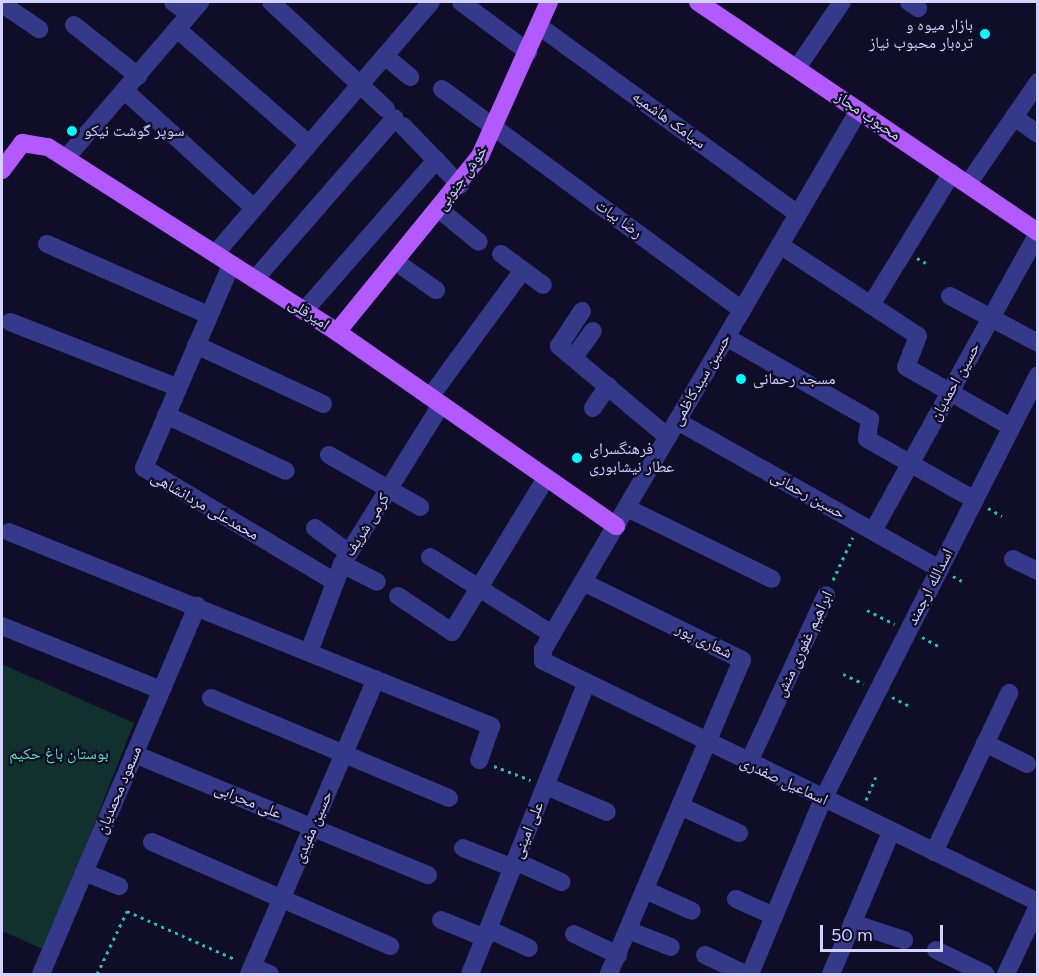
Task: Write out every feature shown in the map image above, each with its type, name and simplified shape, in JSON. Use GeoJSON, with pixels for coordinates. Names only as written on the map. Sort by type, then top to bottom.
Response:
{"type":"FeatureCollection","features":[{"type":"Feature","properties":{"kind":"main road","name":"خوش جنوبی"},"geometry":{"type":"LineString","coordinates":[[338,332],[460,185],[495,129],[549,2]]}},
{"type":"Feature","properties":{"kind":"main road","name":"محبوب مجاز"},"geometry":{"type":"LineString","coordinates":[[698,2],[1038,232]]}},
{"type":"Feature","properties":{"kind":"main road","name":"امیرقلی"},"geometry":{"type":"LineString","coordinates":[[2,170],[15,148],[29,141],[66,158],[338,332],[616,526]]}},
{"type":"Feature","properties":{"kind":"street"},"geometry":{"type":"LineString","coordinates":[[66,158],[194,8],[173,2]]}},
{"type":"Feature","properties":{"kind":"street"},"geometry":{"type":"LineString","coordinates":[[271,2],[362,84],[460,185]]}},
{"type":"Feature","properties":{"kind":"street"},"geometry":{"type":"LineString","coordinates":[[215,254],[431,2]]}},
{"type":"Feature","properties":{"kind":"street"},"geometry":{"type":"LineString","coordinates":[[461,2],[528,52]]}},
{"type":"Feature","properties":{"kind":"street"},"geometry":{"type":"LineString","coordinates":[[797,68],[842,2]]}},
{"type":"Feature","properties":{"kind":"street"},"geometry":{"type":"LineString","coordinates":[[2,3],[39,29]]}},
{"type":"Feature","properties":{"kind":"street"},"geometry":{"type":"LineString","coordinates":[[74,25],[138,76]]}},
{"type":"Feature","properties":{"kind":"street","name":"سیامک هاشمیه"},"geometry":{"type":"LineString","coordinates":[[540,26],[798,214]]}},
{"type":"Feature","properties":{"kind":"street"},"geometry":{"type":"LineString","coordinates":[[177,29],[309,144]]}},
{"type":"Feature","properties":{"kind":"street"},"geometry":{"type":"LineString","coordinates":[[385,56],[410,76]]}},
{"type":"Feature","properties":{"kind":"street"},"geometry":{"type":"LineString","coordinates":[[968,184],[1038,82]]}},
{"type":"Feature","properties":{"kind":"street","name":"رضا بیات"},"geometry":{"type":"LineString","coordinates":[[442,89],[742,310]]}},
{"type":"Feature","properties":{"kind":"street"},"geometry":{"type":"LineString","coordinates":[[125,91],[254,208]]}},
{"type":"Feature","properties":{"kind":"street","name":"حسین سیدکاظمی"},"geometry":{"type":"LineString","coordinates":[[548,642],[859,110]]}},
{"type":"Feature","properties":{"kind":"street"},"geometry":{"type":"LineString","coordinates":[[1014,117],[1038,134]]}},
{"type":"Feature","properties":{"kind":"street"},"geometry":{"type":"LineString","coordinates":[[255,279],[395,118]]}},
{"type":"Feature","properties":{"kind":"street"},"geometry":{"type":"LineString","coordinates":[[304,311],[436,160]]}},
{"type":"Feature","properties":{"kind":"street"},"geometry":{"type":"LineString","coordinates":[[871,305],[952,173]]}},
{"type":"Feature","properties":{"kind":"street"},"geometry":{"type":"LineString","coordinates":[[440,210],[479,242]]}},
{"type":"Feature","properties":{"kind":"street","name":"حسین احمدیان"},"geometry":{"type":"LineString","coordinates":[[866,527],[911,463],[1038,232]]}},
{"type":"Feature","properties":{"kind":"street"},"geometry":{"type":"LineString","coordinates":[[47,244],[209,315]]}},
{"type":"Feature","properties":{"kind":"street"},"geometry":{"type":"LineString","coordinates":[[780,245],[918,336],[906,367],[1011,427]]}},
{"type":"Feature","properties":{"kind":"street"},"geometry":{"type":"LineString","coordinates":[[501,254],[543,285]]}},
{"type":"Feature","properties":{"kind":"street"},"geometry":{"type":"LineString","coordinates":[[396,262],[436,290]]}},
{"type":"Feature","properties":{"kind":"street","name":"محمدعلی مردانشاهی"},"geometry":{"type":"LineString","coordinates":[[231,265],[145,463],[148,473],[335,582]]}},
{"type":"Feature","properties":{"kind":"street","name":"کرمی شریف"},"geometry":{"type":"LineString","coordinates":[[309,652],[330,606],[335,582],[346,558],[388,489],[435,400],[523,270]]}},
{"type":"Feature","properties":{"kind":"street"},"geometry":{"type":"LineString","coordinates":[[950,296],[1038,343]]}},
{"type":"Feature","properties":{"kind":"street"},"geometry":{"type":"LineString","coordinates":[[582,311],[558,341],[668,438]]}},
{"type":"Feature","properties":{"kind":"street"},"geometry":{"type":"LineString","coordinates":[[10,322],[177,387]]}},
{"type":"Feature","properties":{"kind":"street"},"geometry":{"type":"LineString","coordinates":[[574,357],[593,331]]}},
{"type":"Feature","properties":{"kind":"street"},"geometry":{"type":"LineString","coordinates":[[726,337],[870,419],[867,439],[975,500]]}},
{"type":"Feature","properties":{"kind":"street"},"geometry":{"type":"LineString","coordinates":[[196,345],[323,404]]}},
{"type":"Feature","properties":{"kind":"street","name":"اسدالله ارجمند"},"geometry":{"type":"LineString","coordinates":[[750,975],[823,799],[1038,375]]}},
{"type":"Feature","properties":{"kind":"street"},"geometry":{"type":"LineString","coordinates":[[593,408],[608,386]]}},
{"type":"Feature","properties":{"kind":"street"},"geometry":{"type":"LineString","coordinates":[[166,415],[286,471]]}},
{"type":"Feature","properties":{"kind":"street","name":"حسین رحمانی"},"geometry":{"type":"LineString","coordinates":[[677,421],[939,569]]}},
{"type":"Feature","properties":{"kind":"street"},"geometry":{"type":"LineString","coordinates":[[329,455],[420,507]]}},
{"type":"Feature","properties":{"kind":"street"},"geometry":{"type":"LineString","coordinates":[[399,596],[452,632],[546,478]]}},
{"type":"Feature","properties":{"kind":"street"},"geometry":{"type":"LineString","coordinates":[[627,507],[772,579]]}},
{"type":"Feature","properties":{"kind":"street"},"geometry":{"type":"LineString","coordinates":[[315,528],[346,558],[377,582]]}},
{"type":"Feature","properties":{"kind":"street"},"geometry":{"type":"LineString","coordinates":[[9,532],[491,726],[478,760]]}},
{"type":"Feature","properties":{"kind":"street"},"geometry":{"type":"LineString","coordinates":[[430,557],[479,588],[548,642]]}},
{"type":"Feature","properties":{"kind":"street"},"geometry":{"type":"LineString","coordinates":[[1013,559],[1038,571]]}},
{"type":"Feature","properties":{"kind":"street","name":"شعاری پور"},"geometry":{"type":"LineString","coordinates":[[583,582],[742,660],[707,744]]}},
{"type":"Feature","properties":{"kind":"street","name":"ابراهیم غفوری منش"},"geometry":{"type":"LineString","coordinates":[[748,764],[826,596]]}},
{"type":"Feature","properties":{"kind":"street","name":"مسعود محمدیان"},"geometry":{"type":"LineString","coordinates":[[41,975],[197,606]]}},
{"type":"Feature","properties":{"kind":"street"},"geometry":{"type":"LineString","coordinates":[[2,626],[161,690]]}},
{"type":"Feature","properties":{"kind":"street","name":"اسماعیل صفدری"},"geometry":{"type":"LineString","coordinates":[[548,642],[548,667],[1038,902]]}},
{"type":"Feature","properties":{"kind":"street","name":"حسین مفیدی"},"geometry":{"type":"LineString","coordinates":[[251,971],[376,679]]}},
{"type":"Feature","properties":{"kind":"street","name":"علی امینی"},"geometry":{"type":"LineString","coordinates":[[470,975],[585,686]]}},
{"type":"Feature","properties":{"kind":"street"},"geometry":{"type":"LineString","coordinates":[[934,852],[985,743],[992,708],[1009,693]]}},
{"type":"Feature","properties":{"kind":"street"},"geometry":{"type":"LineString","coordinates":[[211,698],[449,798]]}},
{"type":"Feature","properties":{"kind":"street"},"geometry":{"type":"LineString","coordinates":[[985,743],[1026,764]]}},
{"type":"Feature","properties":{"kind":"street"},"geometry":{"type":"LineString","coordinates":[[609,975],[707,744]]}},
{"type":"Feature","properties":{"kind":"street","name":"علی محرابی"},"geometry":{"type":"LineString","coordinates":[[134,754],[428,875]]}},
{"type":"Feature","properties":{"kind":"street"},"geometry":{"type":"LineString","coordinates":[[546,786],[607,812]]}},
{"type":"Feature","properties":{"kind":"street"},"geometry":{"type":"LineString","coordinates":[[680,806],[739,833]]}},
{"type":"Feature","properties":{"kind":"street"},"geometry":{"type":"LineString","coordinates":[[831,975],[891,832]]}},
{"type":"Feature","properties":{"kind":"street"},"geometry":{"type":"LineString","coordinates":[[152,842],[390,946]]}},
{"type":"Feature","properties":{"kind":"street"},"geometry":{"type":"LineString","coordinates":[[462,848],[561,882]]}},
{"type":"Feature","properties":{"kind":"street"},"geometry":{"type":"LineString","coordinates":[[84,872],[119,886]]}},
{"type":"Feature","properties":{"kind":"street"},"geometry":{"type":"LineString","coordinates":[[645,890],[692,911]]}},
{"type":"Feature","properties":{"kind":"street"},"geometry":{"type":"LineString","coordinates":[[736,899],[774,916]]}},
{"type":"Feature","properties":{"kind":"street"},"geometry":{"type":"LineString","coordinates":[[1006,975],[1038,906]]}},
{"type":"Feature","properties":{"kind":"street"},"geometry":{"type":"LineString","coordinates":[[441,920],[529,948]]}},
{"type":"Feature","properties":{"kind":"street"},"geometry":{"type":"LineString","coordinates":[[852,923],[904,940]]}},
{"type":"Feature","properties":{"kind":"street"},"geometry":{"type":"LineString","coordinates":[[628,930],[671,947]]}},
{"type":"Feature","properties":{"kind":"street"},"geometry":{"type":"LineString","coordinates":[[574,934],[618,955]]}},
{"type":"Feature","properties":{"kind":"street"},"geometry":{"type":"LineString","coordinates":[[936,950],[985,975]]}},
{"type":"Feature","properties":{"kind":"street"},"geometry":{"type":"LineString","coordinates":[[705,954],[745,975]]}},
{"type":"Feature","properties":{"kind":"street"},"geometry":{"type":"LineString","coordinates":[[251,971],[270,975]]}},
{"type":"Feature","properties":{"kind":"path","name":"ابراهیم غفوری منش"},"geometry":{"type":"LineString","coordinates":[[826,596],[866,527]]}},
{"type":"Feature","properties":{"kind":"path"},"geometry":{"type":"LineString","coordinates":[[867,610],[909,630]]}},
{"type":"Feature","properties":{"kind":"path"},"geometry":{"type":"LineString","coordinates":[[843,674],[912,707]]}},
{"type":"Feature","properties":{"kind":"path"},"geometry":{"type":"LineString","coordinates":[[478,760],[546,786]]}},
{"type":"Feature","properties":{"kind":"path"},"geometry":{"type":"LineString","coordinates":[[859,816],[876,777]]}},
{"type":"Feature","properties":{"kind":"path"},"geometry":{"type":"LineString","coordinates":[[98,975],[127,911],[251,971]]}},
{"type":"Feature","properties":{"kind":"green space","name":"بوستان باغ حکیم"},"geometry":{"type":"Polygon","coordinates":[[[2,664],[134,723],[45,950],[2,931],[2,664]]]}},
{"type":"Feature","properties":{"kind":"place","name":"بازار میوه و تره‌بار محبوب نیاز"},"geometry":{"type":"Point","coordinates":[985,34]}},
{"type":"Feature","properties":{"kind":"place","name":"سوپر گوشت نیکو"},"geometry":{"type":"Point","coordinates":[72,131]}},
{"type":"Feature","properties":{"kind":"place","name":"مسجد رحمانی"},"geometry":{"type":"Point","coordinates":[741,379]}},
{"type":"Feature","properties":{"kind":"place","name":"فرهنگسرای عطار نیشابوری"},"geometry":{"type":"Point","coordinates":[577,458]}}]}
